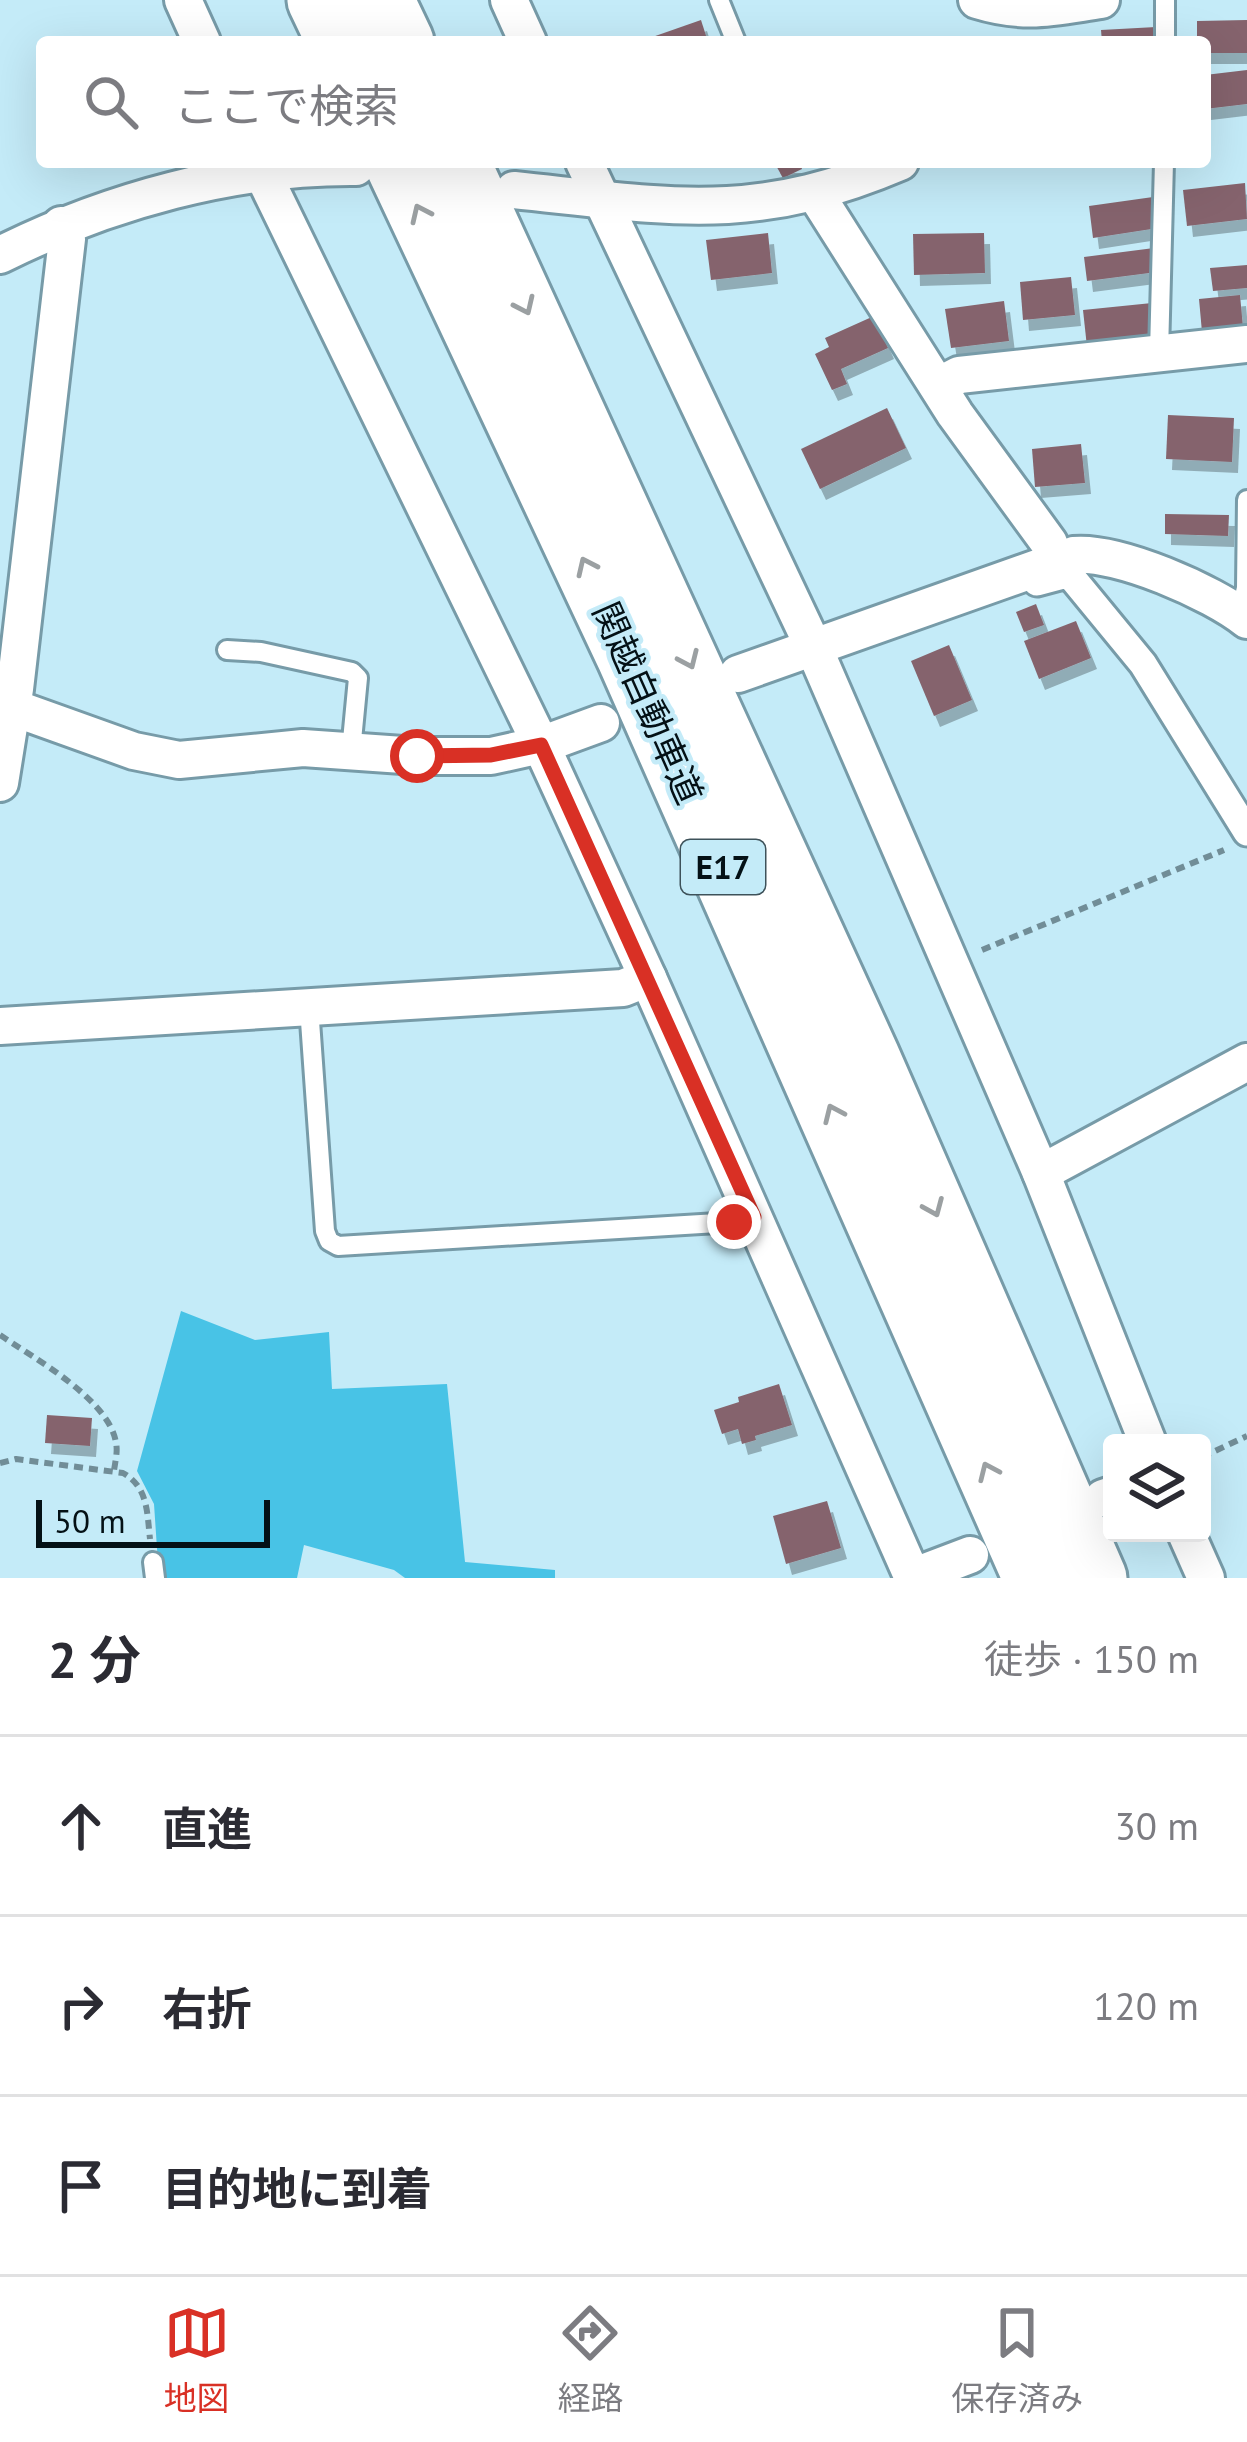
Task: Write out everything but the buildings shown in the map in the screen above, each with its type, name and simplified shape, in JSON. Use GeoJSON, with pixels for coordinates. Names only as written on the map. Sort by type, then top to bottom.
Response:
{"type":"FeatureCollection","features":[{"type":"Feature","properties":{"kind":"highway"},"geometry":{"type":"LineString","coordinates":[[320,0],[336,36]]}},
{"type":"Feature","properties":{"kind":"highway"},"geometry":{"type":"LineString","coordinates":[[382,0],[399,36]]}},
{"type":"Feature","properties":{"kind":"highway","name":"関越自動車道"},"geometry":{"type":"LineString","coordinates":[[378,168],[647,698],[1035,1578]]}},
{"type":"Feature","properties":{"kind":"highway","name":"関越自動車道"},"geometry":{"type":"LineString","coordinates":[[461,168],[868,1057],[1094,1578]]}},
{"type":"Feature","properties":{"kind":"street"},"geometry":{"type":"LineString","coordinates":[[183,0],[199,36]]}},
{"type":"Feature","properties":{"kind":"street"},"geometry":{"type":"LineString","coordinates":[[508,0],[525,36]]}},
{"type":"Feature","properties":{"kind":"street"},"geometry":{"type":"LineString","coordinates":[[977,0],[1058,25],[1101,0]]}},
{"type":"Feature","properties":{"kind":"street"},"geometry":{"type":"LineString","coordinates":[[0,255],[61,226],[144,197],[259,168],[541,745],[912,1578],[970,1555]]}},
{"type":"Feature","properties":{"kind":"street"},"geometry":{"type":"LineString","coordinates":[[587,168],[827,650],[1144,1434]]}},
{"type":"Feature","properties":{"kind":"street"},"geometry":{"type":"LineString","coordinates":[[514,190],[710,208],[754,206],[812,181],[872,168]]}},
{"type":"Feature","properties":{"kind":"street"},"geometry":{"type":"LineString","coordinates":[[812,181],[938,386],[1049,544],[1054,560]]}},
{"type":"Feature","properties":{"kind":"street"},"geometry":{"type":"LineString","coordinates":[[0,783],[67,239],[61,226]]}},
{"type":"Feature","properties":{"kind":"street"},"geometry":{"type":"LineString","coordinates":[[938,386],[959,375],[1247,344]]}},
{"type":"Feature","properties":{"kind":"street"},"geometry":{"type":"LineString","coordinates":[[827,650],[1054,560],[1106,555],[1244,617]]}},
{"type":"Feature","properties":{"kind":"street"},"geometry":{"type":"LineString","coordinates":[[738,674],[1067,574],[1143,664],[1242,838]]}},
{"type":"Feature","properties":{"kind":"street"},"geometry":{"type":"LineString","coordinates":[[6,705],[168,760],[287,749],[465,757],[512,753],[601,723]]}},
{"type":"Feature","properties":{"kind":"street"},"geometry":{"type":"LineString","coordinates":[[0,1026],[623,988],[648,978]]}},
{"type":"Feature","properties":{"kind":"street"},"geometry":{"type":"LineString","coordinates":[[1041,1173],[1247,1062]]}},
{"type":"Feature","properties":{"kind":"street"},"geometry":{"type":"LineString","coordinates":[[1190,1542],[1206,1578]]}},
{"type":"Feature","properties":{"kind":"lane"},"geometry":{"type":"LineString","coordinates":[[719,0],[734,36]]}},
{"type":"Feature","properties":{"kind":"lane"},"geometry":{"type":"LineString","coordinates":[[1165,0],[1165,36]]}},
{"type":"Feature","properties":{"kind":"lane"},"geometry":{"type":"LineString","coordinates":[[1160,353],[1164,168]]}},
{"type":"Feature","properties":{"kind":"lane"},"geometry":{"type":"LineString","coordinates":[[1244,617],[1247,500]]}},
{"type":"Feature","properties":{"kind":"lane"},"geometry":{"type":"LineString","coordinates":[[226,650],[261,652],[352,671],[358,678],[351,751]]}},
{"type":"Feature","properties":{"kind":"lane"},"geometry":{"type":"LineString","coordinates":[[309,1007],[325,1231],[338,1246],[754,1217]]}},
{"type":"Feature","properties":{"kind":"path"},"geometry":{"type":"LineString","coordinates":[[951,963],[1242,838]]}},
{"type":"Feature","properties":{"kind":"path"},"geometry":{"type":"LineString","coordinates":[[0,1335],[78,1390],[106,1417],[116,1442],[113,1471]]}},
{"type":"Feature","properties":{"kind":"path"},"geometry":{"type":"LineString","coordinates":[[1211,1453],[1247,1436]]}},
{"type":"Feature","properties":{"kind":"path"},"geometry":{"type":"LineString","coordinates":[[0,1463],[16,1460],[113,1471],[135,1480],[142,1490],[154,1570]]}},
{"type":"Feature","properties":{"kind":"shaded area"},"geometry":{"type":"Polygon","coordinates":[[[181,1311],[255,1340],[329,1332],[332,1389],[447,1384],[465,1562],[555,1570],[555,1578],[405,1578],[394,1570],[304,1545],[297,1578],[159,1578],[154,1504],[137,1471],[181,1311]]]}},
{"type":"Feature","properties":{"kind":"route"},"geometry":{"type":"LineString","coordinates":[[417,756],[491,755],[541,745],[754,1217],[734,1222]]}}]}
